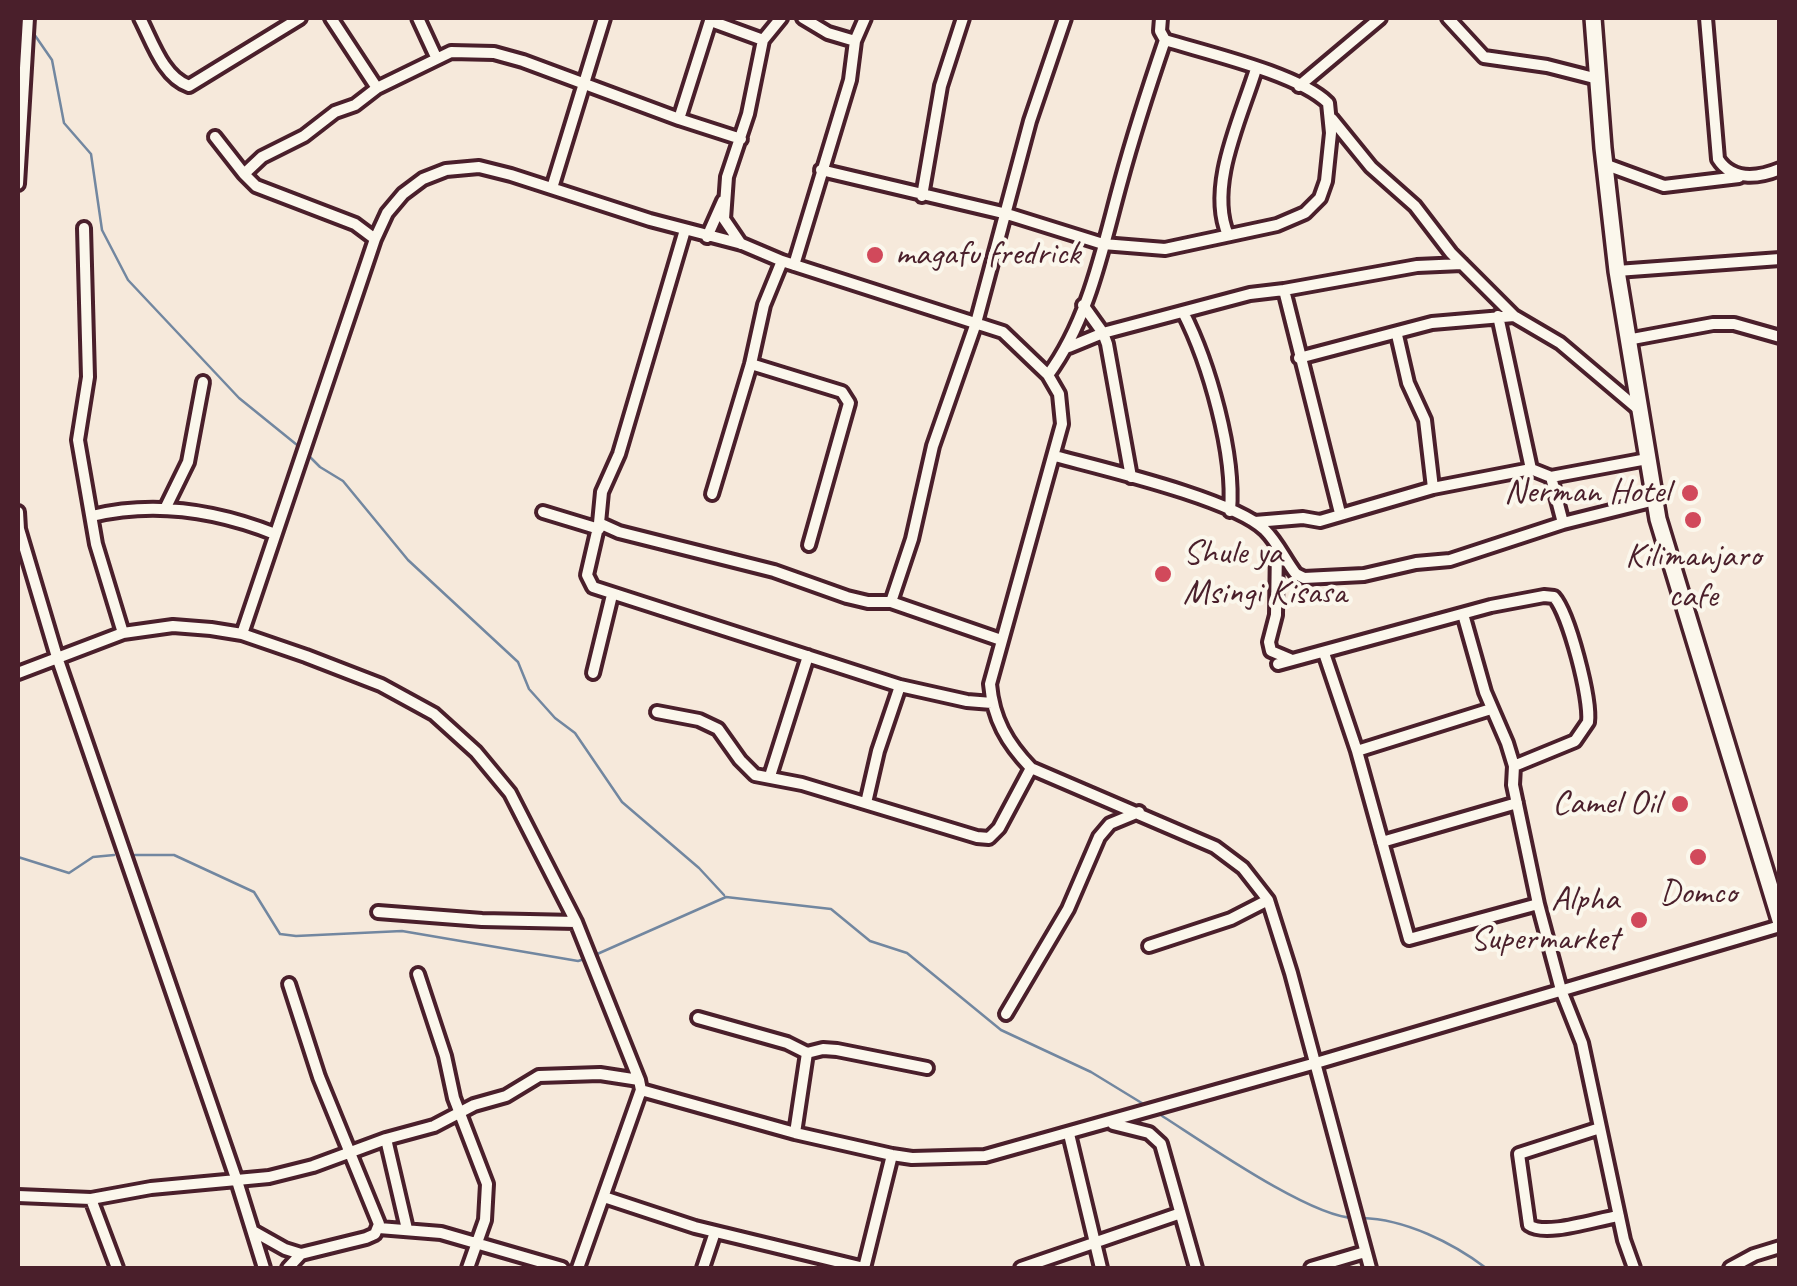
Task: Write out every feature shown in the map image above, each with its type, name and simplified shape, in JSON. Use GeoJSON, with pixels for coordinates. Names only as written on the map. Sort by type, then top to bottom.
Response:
{"type":"FeatureCollection","features":[{"type":"Feature","properties":{"kind":"highway"},"geometry":{"type":"LineString","coordinates":[[1594,18],[1604,164],[1617,271],[1655,500],[1779,918]]}},
{"type":"Feature","properties":{"kind":"street"},"geometry":{"type":"LineString","coordinates":[[18,184],[28,18]]}},
{"type":"Feature","properties":{"kind":"street"},"geometry":{"type":"LineString","coordinates":[[140,18],[164,64],[183,86],[189,86],[300,18]]}},
{"type":"Feature","properties":{"kind":"street"},"geometry":{"type":"LineString","coordinates":[[331,18],[376,88]]}},
{"type":"Feature","properties":{"kind":"street"},"geometry":{"type":"LineString","coordinates":[[418,18],[436,57]]}},
{"type":"Feature","properties":{"kind":"street"},"geometry":{"type":"LineString","coordinates":[[552,188],[604,18]]}},
{"type":"Feature","properties":{"kind":"street"},"geometry":{"type":"LineString","coordinates":[[742,244],[724,219],[723,200],[764,40],[780,18]]}},
{"type":"Feature","properties":{"kind":"street"},"geometry":{"type":"LineString","coordinates":[[803,18],[828,33],[855,41]]}},
{"type":"Feature","properties":{"kind":"street"},"geometry":{"type":"LineString","coordinates":[[794,265],[850,80],[855,41],[866,18]]}},
{"type":"Feature","properties":{"kind":"street"},"geometry":{"type":"LineString","coordinates":[[922,196],[941,86],[963,18]]}},
{"type":"Feature","properties":{"kind":"street"},"geometry":{"type":"LineString","coordinates":[[892,602],[912,539],[933,446],[976,323],[1030,121],[1064,18]]}},
{"type":"Feature","properties":{"kind":"street"},"geometry":{"type":"LineString","coordinates":[[822,170],[1007,214],[1104,244],[1137,249],[1165,248],[1294,219],[1314,205],[1326,181],[1332,119],[1328,103],[1256,69],[1165,40],[1160,31],[1161,18]]}},
{"type":"Feature","properties":{"kind":"street"},"geometry":{"type":"LineString","coordinates":[[1299,86],[1380,18]]}},
{"type":"Feature","properties":{"kind":"street"},"geometry":{"type":"LineString","coordinates":[[1448,18],[1484,58],[1546,66],[1598,79]]}},
{"type":"Feature","properties":{"kind":"street"},"geometry":{"type":"LineString","coordinates":[[1706,18],[1718,159],[1723,167],[1742,176]]}},
{"type":"Feature","properties":{"kind":"street"},"geometry":{"type":"LineString","coordinates":[[679,119],[711,19],[764,40]]}},
{"type":"Feature","properties":{"kind":"street"},"geometry":{"type":"LineString","coordinates":[[1048,375],[1069,347],[1084,305],[1165,40]]}},
{"type":"Feature","properties":{"kind":"street"},"geometry":{"type":"LineString","coordinates":[[244,174],[262,157],[304,136],[376,88],[451,52],[494,53],[740,139]]}},
{"type":"Feature","properties":{"kind":"street"},"geometry":{"type":"LineString","coordinates":[[1228,235],[1220,217],[1220,186],[1256,69]]}},
{"type":"Feature","properties":{"kind":"street"},"geometry":{"type":"LineString","coordinates":[[1332,119],[1371,167],[1415,206],[1462,264],[1514,316],[1560,343],[1638,409]]}},
{"type":"Feature","properties":{"kind":"street"},"geometry":{"type":"LineString","coordinates":[[216,138],[256,186],[355,224],[375,239]]}},
{"type":"Feature","properties":{"kind":"street"},"geometry":{"type":"LineString","coordinates":[[1604,164],[1664,186],[1762,175],[1780,169]]}},
{"type":"Feature","properties":{"kind":"street"},"geometry":{"type":"LineString","coordinates":[[242,634],[375,239],[387,213],[423,179],[446,170],[479,167],[707,237],[742,244],[782,261],[1003,332],[1048,375],[1058,394],[1062,424],[1001,640],[990,684],[992,703],[1011,748],[1031,768],[1224,852],[1268,900],[1370,1268]]}},
{"type":"Feature","properties":{"kind":"street"},"geometry":{"type":"LineString","coordinates":[[707,237],[723,200]]}},
{"type":"Feature","properties":{"kind":"street"},"geometry":{"type":"LineString","coordinates":[[84,228],[88,378],[78,440],[96,544],[123,633]]}},
{"type":"Feature","properties":{"kind":"street"},"geometry":{"type":"LineString","coordinates":[[684,230],[619,454],[602,492],[588,582],[612,594],[900,686],[992,703]]}},
{"type":"Feature","properties":{"kind":"street"},"geometry":{"type":"LineString","coordinates":[[1617,271],[1780,259]]}},
{"type":"Feature","properties":{"kind":"street"},"geometry":{"type":"LineString","coordinates":[[712,494],[751,364],[764,305],[782,261]]}},
{"type":"Feature","properties":{"kind":"street"},"geometry":{"type":"LineString","coordinates":[[1069,347],[1103,333],[1250,294],[1416,266],[1462,264]]}},
{"type":"Feature","properties":{"kind":"street"},"geometry":{"type":"LineString","coordinates":[[1284,290],[1340,513]]}},
{"type":"Feature","properties":{"kind":"street"},"geometry":{"type":"LineString","coordinates":[[1084,305],[1103,333],[1131,477]]}},
{"type":"Feature","properties":{"kind":"street"},"geometry":{"type":"LineString","coordinates":[[1183,312],[1200,344],[1221,424],[1232,493],[1230,511]]}},
{"type":"Feature","properties":{"kind":"street"},"geometry":{"type":"LineString","coordinates":[[1498,316],[1531,469]]}},
{"type":"Feature","properties":{"kind":"street"},"geometry":{"type":"LineString","coordinates":[[1299,358],[1432,323],[1514,316]]}},
{"type":"Feature","properties":{"kind":"street"},"geometry":{"type":"LineString","coordinates":[[1627,340],[1713,324],[1734,324],[1780,337]]}},
{"type":"Feature","properties":{"kind":"street"},"geometry":{"type":"LineString","coordinates":[[1397,335],[1408,383],[1425,420],[1433,488]]}},
{"type":"Feature","properties":{"kind":"street"},"geometry":{"type":"LineString","coordinates":[[751,364],[842,392],[849,403],[809,545]]}},
{"type":"Feature","properties":{"kind":"street"},"geometry":{"type":"LineString","coordinates":[[166,509],[188,462],[203,382]]}},
{"type":"Feature","properties":{"kind":"street"},"geometry":{"type":"LineString","coordinates":[[1055,456],[1131,477],[1254,522],[1277,545],[1296,574],[1304,578],[1364,574],[1466,556],[1655,500]]}},
{"type":"Feature","properties":{"kind":"street"},"geometry":{"type":"LineString","coordinates":[[1254,522],[1303,518],[1320,521],[1433,488],[1531,469],[1551,477],[1647,459]]}},
{"type":"Feature","properties":{"kind":"street"},"geometry":{"type":"LineString","coordinates":[[1551,477],[1564,524]]}},
{"type":"Feature","properties":{"kind":"street"},"geometry":{"type":"LineString","coordinates":[[92,516],[166,509],[233,519],[275,534]]}},
{"type":"Feature","properties":{"kind":"street"},"geometry":{"type":"LineString","coordinates":[[18,512],[18,529],[57,657],[264,1268]]}},
{"type":"Feature","properties":{"kind":"street"},"geometry":{"type":"LineString","coordinates":[[543,512],[774,572],[847,597],[892,602],[1001,640]]}},
{"type":"Feature","properties":{"kind":"street"},"geometry":{"type":"LineString","coordinates":[[1277,545],[1276,615],[1270,651],[1290,659]]}},
{"type":"Feature","properties":{"kind":"street"},"geometry":{"type":"LineString","coordinates":[[593,673],[612,594]]}},
{"type":"Feature","properties":{"kind":"street"},"geometry":{"type":"LineString","coordinates":[[1278,664],[1463,614],[1554,597],[1580,661],[1589,714],[1585,730],[1575,741],[1514,766]]}},
{"type":"Feature","properties":{"kind":"street"},"geometry":{"type":"LineString","coordinates":[[1463,614],[1491,710],[1514,766],[1517,803],[1538,904],[1561,990],[1582,1043],[1634,1268]]}},
{"type":"Feature","properties":{"kind":"street"},"geometry":{"type":"LineString","coordinates":[[18,673],[123,633],[174,626],[242,634],[381,685],[434,714],[476,752],[510,794],[576,922],[640,1085],[578,1268]]}},
{"type":"Feature","properties":{"kind":"street"},"geometry":{"type":"LineString","coordinates":[[1324,652],[1357,751],[1409,939],[1538,904]]}},
{"type":"Feature","properties":{"kind":"street"},"geometry":{"type":"LineString","coordinates":[[770,776],[808,656]]}},
{"type":"Feature","properties":{"kind":"street"},"geometry":{"type":"LineString","coordinates":[[866,804],[878,751],[900,686]]}},
{"type":"Feature","properties":{"kind":"street"},"geometry":{"type":"LineString","coordinates":[[1357,751],[1491,710]]}},
{"type":"Feature","properties":{"kind":"street"},"geometry":{"type":"LineString","coordinates":[[657,712],[711,724],[756,775],[988,838],[998,828],[1031,768]]}},
{"type":"Feature","properties":{"kind":"street"},"geometry":{"type":"LineString","coordinates":[[1382,842],[1517,803]]}},
{"type":"Feature","properties":{"kind":"street"},"geometry":{"type":"LineString","coordinates":[[1006,1014],[1068,909],[1099,837],[1110,824],[1138,812]]}},
{"type":"Feature","properties":{"kind":"street"},"geometry":{"type":"LineString","coordinates":[[1149,946],[1231,919],[1268,900]]}},
{"type":"Feature","properties":{"kind":"street"},"geometry":{"type":"LineString","coordinates":[[378,912],[576,922]]}},
{"type":"Feature","properties":{"kind":"street"},"geometry":{"type":"LineString","coordinates":[[18,1196],[90,1199],[165,1186],[237,1182],[294,1172],[434,1126],[459,1112],[506,1096],[540,1076],[600,1074],[795,1133],[892,1155],[985,1156],[1316,1064],[1561,990],[1779,918]]}},
{"type":"Feature","properties":{"kind":"street"},"geometry":{"type":"LineString","coordinates":[[418,974],[459,1112],[487,1184],[488,1205],[479,1244],[468,1268]]}},
{"type":"Feature","properties":{"kind":"street"},"geometry":{"type":"LineString","coordinates":[[289,984],[319,1077],[348,1153],[376,1211],[379,1228]]}},
{"type":"Feature","properties":{"kind":"street"},"geometry":{"type":"LineString","coordinates":[[698,1018],[787,1043],[807,1053],[838,1050],[927,1068]]}},
{"type":"Feature","properties":{"kind":"street"},"geometry":{"type":"LineString","coordinates":[[795,1133],[807,1053]]}},
{"type":"Feature","properties":{"kind":"street"},"geometry":{"type":"LineString","coordinates":[[1108,1122],[1146,1131],[1157,1138],[1196,1268]]}},
{"type":"Feature","properties":{"kind":"street"},"geometry":{"type":"LineString","coordinates":[[1600,1128],[1519,1154],[1529,1225],[1536,1230],[1549,1230],[1619,1216]]}},
{"type":"Feature","properties":{"kind":"street"},"geometry":{"type":"LineString","coordinates":[[1069,1134],[1101,1268]]}},
{"type":"Feature","properties":{"kind":"street"},"geometry":{"type":"LineString","coordinates":[[386,1139],[407,1229]]}},
{"type":"Feature","properties":{"kind":"street"},"geometry":{"type":"LineString","coordinates":[[604,1197],[715,1232],[864,1268],[892,1155]]}},
{"type":"Feature","properties":{"kind":"street"},"geometry":{"type":"LineString","coordinates":[[90,1199],[117,1268]]}},
{"type":"Feature","properties":{"kind":"street"},"geometry":{"type":"LineString","coordinates":[[1022,1268],[1178,1214]]}},
{"type":"Feature","properties":{"kind":"street"},"geometry":{"type":"LineString","coordinates":[[254,1231],[301,1254],[366,1238],[379,1228],[407,1229],[479,1244],[562,1268]]}},
{"type":"Feature","properties":{"kind":"street"},"geometry":{"type":"LineString","coordinates":[[703,1268],[715,1232]]}},
{"type":"Feature","properties":{"kind":"street"},"geometry":{"type":"LineString","coordinates":[[1730,1268],[1780,1247]]}},
{"type":"Feature","properties":{"kind":"street"},"geometry":{"type":"LineString","coordinates":[[1310,1268],[1365,1252]]}},
{"type":"Feature","properties":{"kind":"street"},"geometry":{"type":"LineString","coordinates":[[288,1268],[301,1254]]}},
{"type":"Feature","properties":{"kind":"waterway"},"geometry":{"type":"LineString","coordinates":[[34,34],[52,60],[64,123],[91,154],[102,230],[128,280],[239,398],[302,449]]}},
{"type":"Feature","properties":{"kind":"waterway"},"geometry":{"type":"LineString","coordinates":[[308,455],[343,481],[408,560],[518,662],[529,689],[575,733],[622,802],[699,868],[724,895]]}},
{"type":"Feature","properties":{"kind":"waterway"},"geometry":{"type":"LineString","coordinates":[[18,857],[69,873],[93,857],[114,855]]}},
{"type":"Feature","properties":{"kind":"waterway"},"geometry":{"type":"LineString","coordinates":[[135,855],[174,855],[254,892],[280,934],[402,931],[578,961],[588,958]]}},
{"type":"Feature","properties":{"kind":"waterway"},"geometry":{"type":"LineString","coordinates":[[595,955],[726,897],[831,909],[870,941],[907,953],[1001,1030],[1091,1072],[1145,1105]]}},
{"type":"Feature","properties":{"kind":"waterway"},"geometry":{"type":"LineString","coordinates":[[1156,1112],[1283,1191],[1310,1205],[1354,1218]]}},
{"type":"Feature","properties":{"kind":"waterway"},"geometry":{"type":"LineString","coordinates":[[1362,1218],[1428,1234],[1486,1268]]}},
{"type":"Feature","properties":{"kind":"place","name":"magafu fredrick"},"geometry":{"type":"Point","coordinates":[875,255]}},
{"type":"Feature","properties":{"kind":"place","name":"Nerman Hotel"},"geometry":{"type":"Point","coordinates":[1690,493]}},
{"type":"Feature","properties":{"kind":"place","name":"Kilimanjaro cafe"},"geometry":{"type":"Point","coordinates":[1693,520]}},
{"type":"Feature","properties":{"kind":"place","name":"Shule ya Msingi Kisasa"},"geometry":{"type":"Point","coordinates":[1163,574]}},
{"type":"Feature","properties":{"kind":"place","name":"Camel Oil"},"geometry":{"type":"Point","coordinates":[1680,804]}},
{"type":"Feature","properties":{"kind":"place","name":"Domco"},"geometry":{"type":"Point","coordinates":[1698,857]}},
{"type":"Feature","properties":{"kind":"place","name":"Alpha Supermarket"},"geometry":{"type":"Point","coordinates":[1639,920]}}]}
